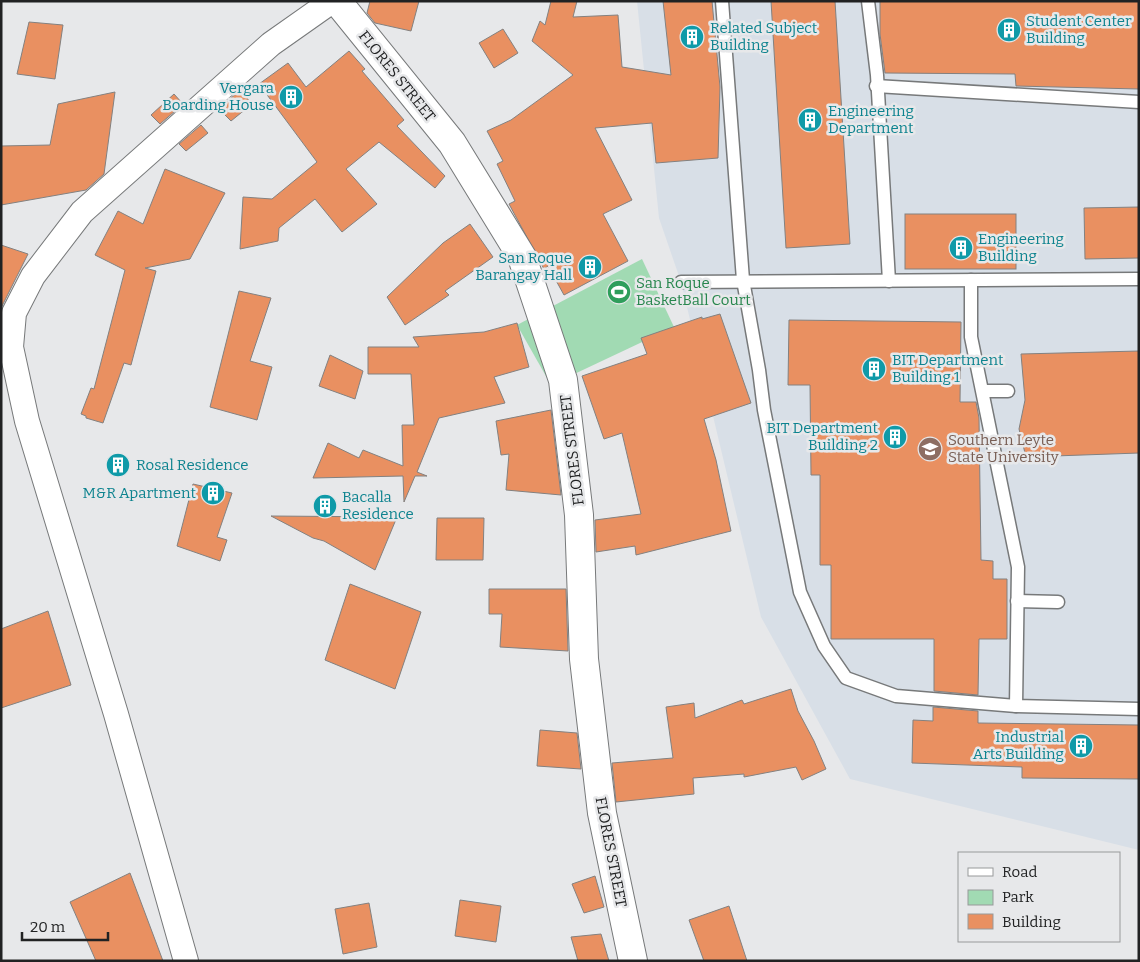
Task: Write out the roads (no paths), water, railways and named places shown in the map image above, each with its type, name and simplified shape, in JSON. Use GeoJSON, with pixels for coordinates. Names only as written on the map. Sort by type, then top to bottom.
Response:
{"type":"FeatureCollection","features":[{"type":"Feature","properties":{"kind":"street"},"geometry":{"type":"LineString","coordinates":[[186,961],[116,714],[28,421],[11,347],[14,313],[33,276],[82,212],[271,44],[332,1]]}},
{"type":"Feature","properties":{"kind":"street","name":"FLORES STREET"},"geometry":{"type":"LineString","coordinates":[[337,1],[452,143],[522,257],[563,380],[579,515],[584,659],[602,813],[633,961]]}},
{"type":"Feature","properties":{"kind":"lane"},"geometry":{"type":"LineString","coordinates":[[722,1],[743,280],[760,370],[764,410],[800,592],[824,646],[846,678],[896,696],[1016,706],[1139,708]]}},
{"type":"Feature","properties":{"kind":"lane"},"geometry":{"type":"LineString","coordinates":[[868,1],[876,86],[889,281]]}},
{"type":"Feature","properties":{"kind":"lane"},"geometry":{"type":"LineString","coordinates":[[876,86],[1139,102]]}},
{"type":"Feature","properties":{"kind":"lane"},"geometry":{"type":"LineString","coordinates":[[681,282],[743,280],[1139,279]]}},
{"type":"Feature","properties":{"kind":"lane"},"geometry":{"type":"LineString","coordinates":[[971,280],[971,336],[1018,567],[1016,706]]}},
{"type":"Feature","properties":{"kind":"lane"},"geometry":{"type":"LineString","coordinates":[[983,391],[1008,391]]}},
{"type":"Feature","properties":{"kind":"lane"},"geometry":{"type":"LineString","coordinates":[[1018,602],[1058,602]]}},
{"type":"Feature","properties":{"kind":"place","name":"Student Center Building"},"geometry":{"type":"Point","coordinates":[1009,30]}},
{"type":"Feature","properties":{"kind":"place","name":"Related Subject Building"},"geometry":{"type":"Point","coordinates":[692,37]}},
{"type":"Feature","properties":{"kind":"place","name":"Vergara Boarding House"},"geometry":{"type":"Point","coordinates":[291,97]}},
{"type":"Feature","properties":{"kind":"place","name":"Engineering Department"},"geometry":{"type":"Point","coordinates":[810,120]}},
{"type":"Feature","properties":{"kind":"place","name":"Engineering Building"},"geometry":{"type":"Point","coordinates":[961,248]}},
{"type":"Feature","properties":{"kind":"place","name":"San Roque Barangay Hall"},"geometry":{"type":"Point","coordinates":[590,267]}},
{"type":"Feature","properties":{"kind":"place","name":"San Roque BasketBall Court"},"geometry":{"type":"Point","coordinates":[619,292]}},
{"type":"Feature","properties":{"kind":"place","name":"BIT Department Building 1"},"geometry":{"type":"Point","coordinates":[874,369]}},
{"type":"Feature","properties":{"kind":"place","name":"BIT Department Building 2"},"geometry":{"type":"Point","coordinates":[895,437]}},
{"type":"Feature","properties":{"kind":"place","name":"Southern Leyte State University"},"geometry":{"type":"Point","coordinates":[930,449]}},
{"type":"Feature","properties":{"kind":"place","name":"Rosal Residence"},"geometry":{"type":"Point","coordinates":[118,465]}},
{"type":"Feature","properties":{"kind":"place","name":"M&R Apartment"},"geometry":{"type":"Point","coordinates":[213,493]}},
{"type":"Feature","properties":{"kind":"place","name":"Bacalla Residence"},"geometry":{"type":"Point","coordinates":[325,506]}},
{"type":"Feature","properties":{"kind":"place","name":"Industrial Arts Building"},"geometry":{"type":"Point","coordinates":[1081,746]}}]}
